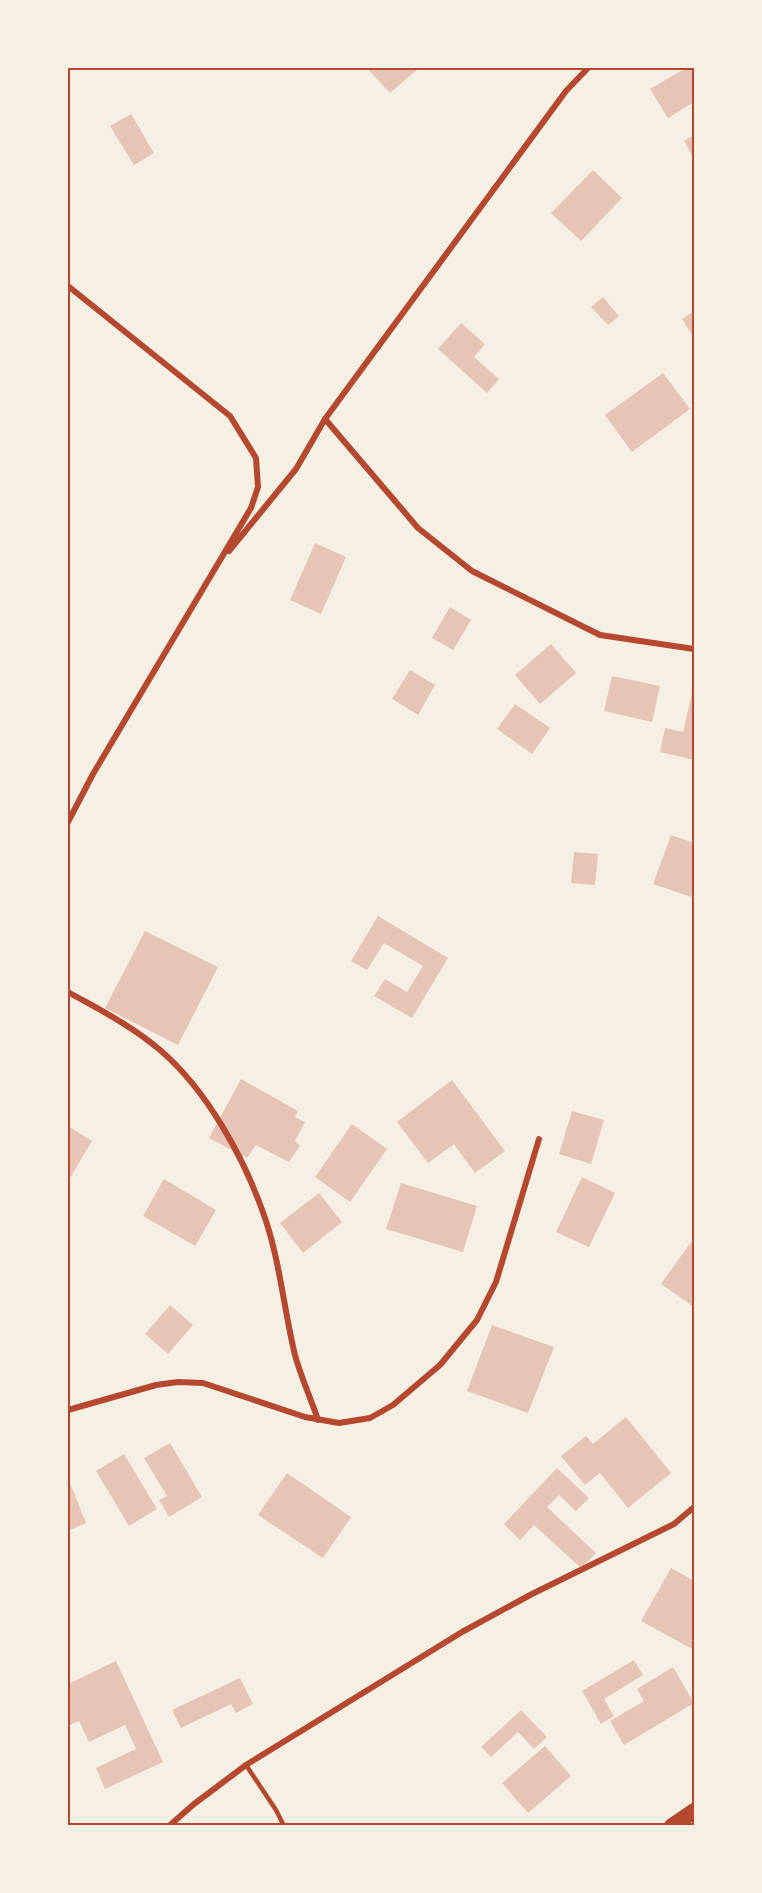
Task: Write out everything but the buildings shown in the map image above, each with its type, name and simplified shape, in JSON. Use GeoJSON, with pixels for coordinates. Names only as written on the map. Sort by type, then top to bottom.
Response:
{"type":"FeatureCollection","features":[{"type":"Feature","properties":{"kind":"highway"},"geometry":{"type":"LineString","coordinates":[[672,1826],[694,1811]]}},
{"type":"Feature","properties":{"kind":"street"},"geometry":{"type":"LineString","coordinates":[[217,565],[270,504],[296,469],[325,419],[566,91],[588,68]]}},
{"type":"Feature","properties":{"kind":"street"},"geometry":{"type":"LineString","coordinates":[[68,286],[230,417],[256,458],[258,487],[251,508],[93,774],[68,822]]}},
{"type":"Feature","properties":{"kind":"street"},"geometry":{"type":"LineString","coordinates":[[325,419],[418,528],[472,571],[600,635],[694,649]]}},
{"type":"Feature","properties":{"kind":"street"},"geometry":{"type":"LineString","coordinates":[[68,992],[123,1022],[160,1050],[194,1085],[226,1135],[249,1178],[265,1219],[280,1275],[296,1358],[318,1420]]}},
{"type":"Feature","properties":{"kind":"street"},"geometry":{"type":"LineString","coordinates":[[68,1410],[156,1385],[178,1382],[203,1383],[305,1417],[339,1423],[370,1418],[393,1405],[440,1365],[477,1320],[496,1282],[539,1139]]}},
{"type":"Feature","properties":{"kind":"street"},"geometry":{"type":"LineString","coordinates":[[169,1826],[246,1765],[462,1632],[532,1594],[674,1524],[694,1507]]}},
{"type":"Feature","properties":{"kind":"lane"},"geometry":{"type":"LineString","coordinates":[[246,1765],[284,1826]]}}]}
